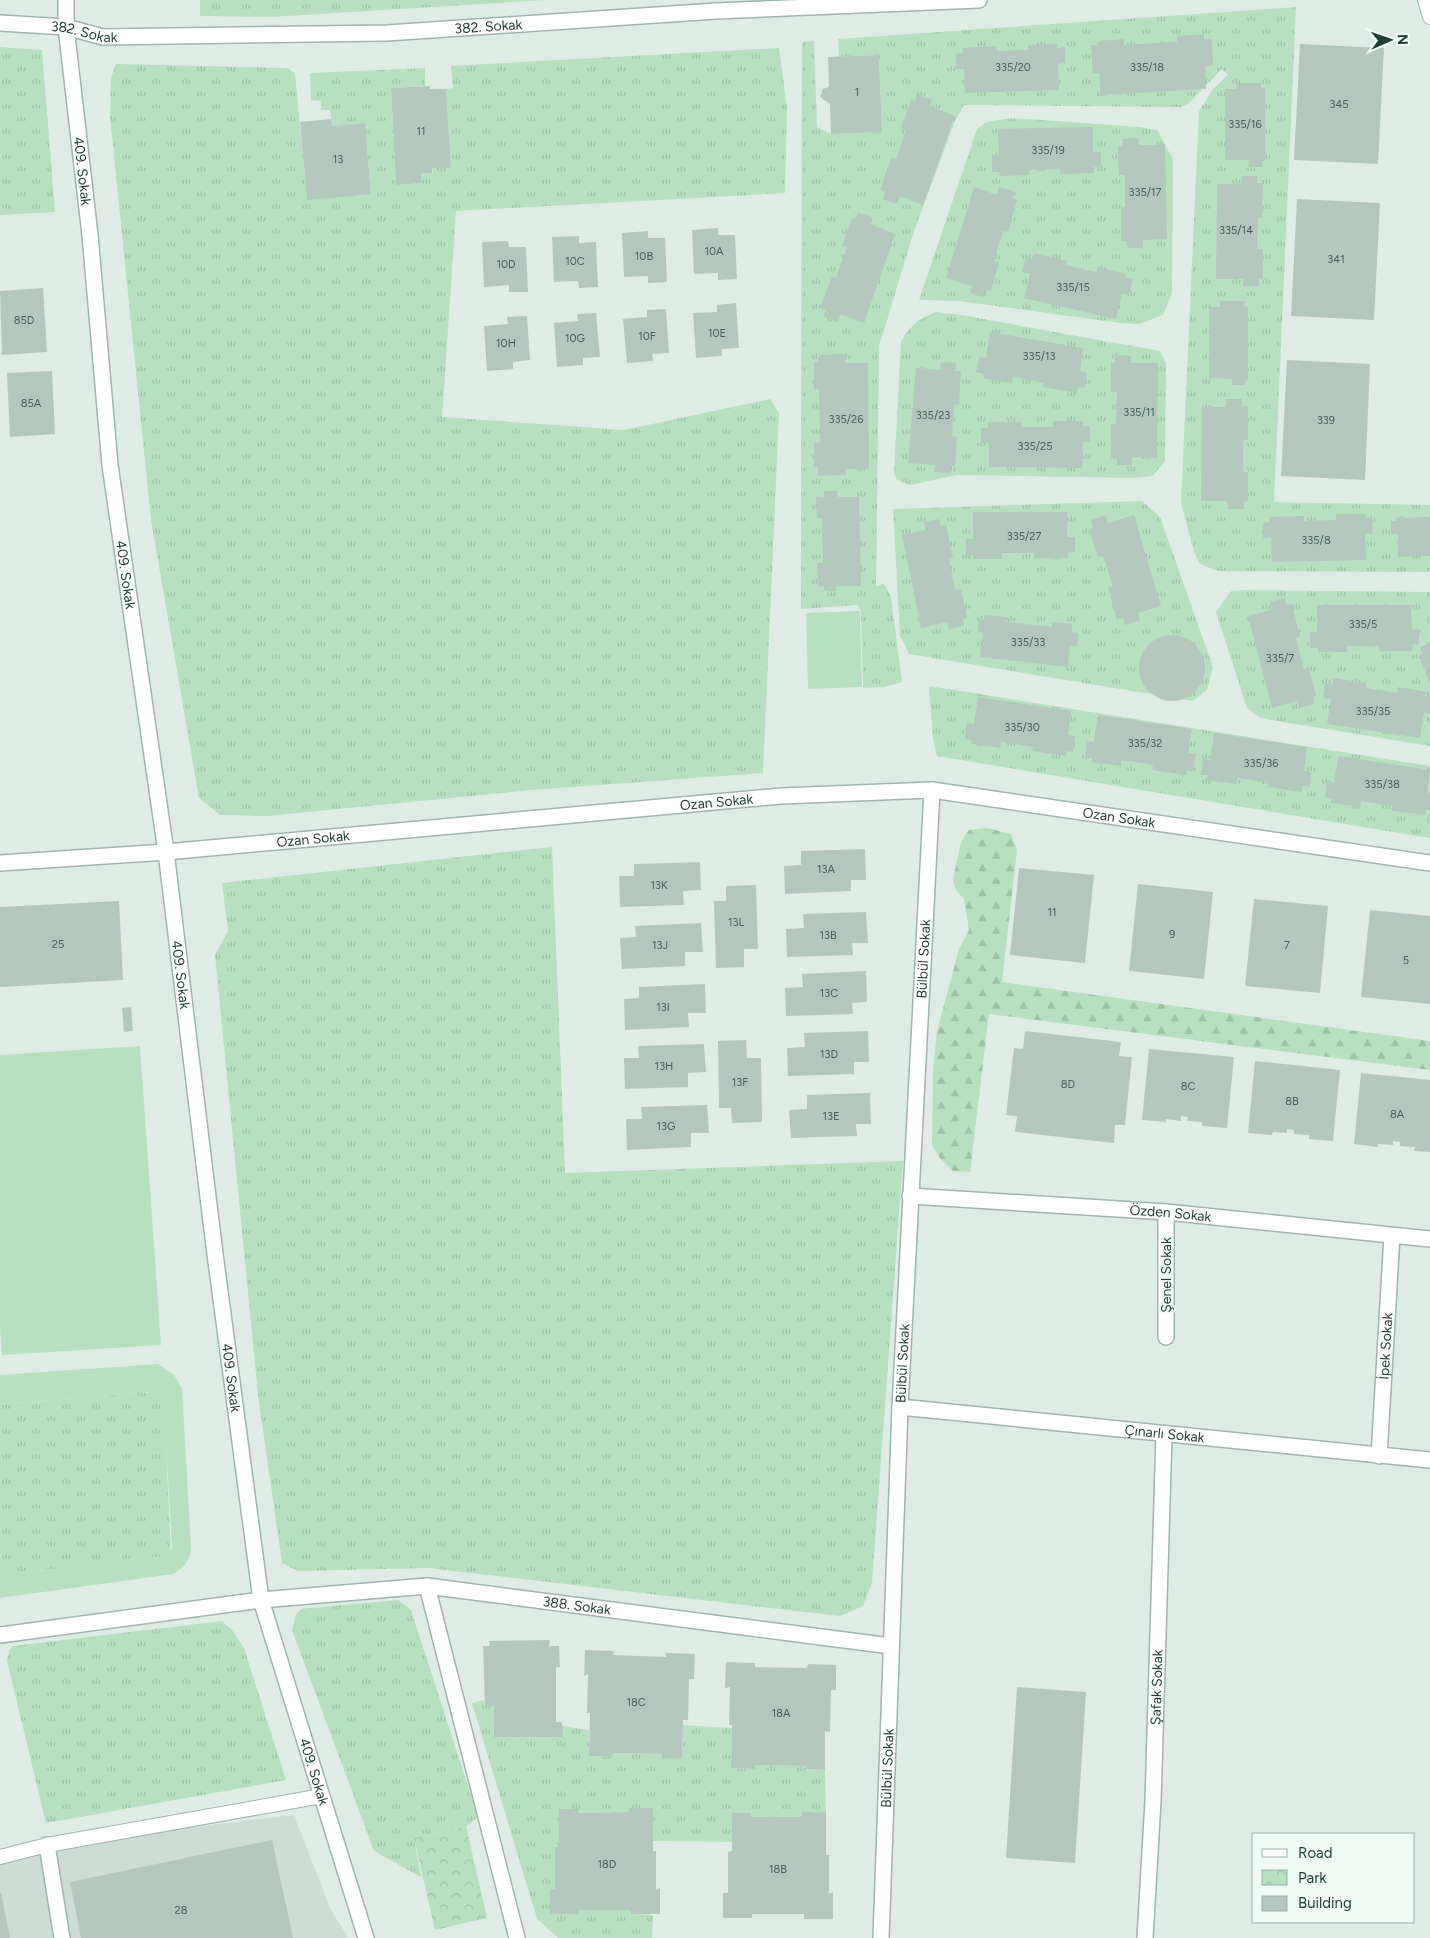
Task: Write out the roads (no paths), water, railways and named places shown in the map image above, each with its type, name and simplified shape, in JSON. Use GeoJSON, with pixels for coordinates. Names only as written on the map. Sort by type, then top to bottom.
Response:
{"type":"FeatureCollection","features":[{"type":"Feature","properties":{"kind":"street","name":"409. Sokak"},"geometry":{"type":"LineString","coordinates":[[66,0],[66,26],[90,235],[110,465],[166,852],[214,1245],[261,1600],[366,1938]]}},
{"type":"Feature","properties":{"kind":"street","name":"382. Sokak"},"geometry":{"type":"LineString","coordinates":[[0,23],[66,26],[103,37],[387,33],[716,6],[979,0]]}},
{"type":"Feature","properties":{"kind":"street","name":"Ozan Sokak"},"geometry":{"type":"LineString","coordinates":[[0,863],[166,852],[781,796],[932,790],[1430,863]]}},
{"type":"Feature","properties":{"kind":"street","name":"Bülbül Sokak"},"geometry":{"type":"LineString","coordinates":[[881,1938],[900,1407],[932,790]]}},
{"type":"Feature","properties":{"kind":"street","name":"Özden Sokak"},"geometry":{"type":"LineString","coordinates":[[910,1196],[1166,1212],[1430,1239]]}},
{"type":"Feature","properties":{"kind":"street","name":"Şenel Sokak"},"geometry":{"type":"LineString","coordinates":[[1166,1212],[1166,1338]]}},
{"type":"Feature","properties":{"kind":"street","name":"İpek Sokak"},"geometry":{"type":"LineString","coordinates":[[1379,1456],[1392,1236]]}},
{"type":"Feature","properties":{"kind":"street","name":"Çınarlı Sokak"},"geometry":{"type":"LineString","coordinates":[[900,1407],[1164,1435],[1430,1460]]}},
{"type":"Feature","properties":{"kind":"street","name":"Şafak Sokak"},"geometry":{"type":"LineString","coordinates":[[1145,1938],[1153,1801],[1164,1435]]}},
{"type":"Feature","properties":{"kind":"street","name":"388. Sokak"},"geometry":{"type":"LineString","coordinates":[[0,1636],[261,1600],[427,1586],[892,1646]]}},
{"type":"Feature","properties":{"kind":"street"},"geometry":{"type":"LineString","coordinates":[[427,1586],[517,1938]]}},
{"type":"Feature","properties":{"kind":"street"},"geometry":{"type":"LineString","coordinates":[[47,1845],[62,1938]]}},
{"type":"Feature","properties":{"kind":"lane"},"geometry":{"type":"LineString","coordinates":[[1425,0],[1430,16]]}},
{"type":"Feature","properties":{"kind":"lane"},"geometry":{"type":"LineString","coordinates":[[0,1857],[47,1845],[322,1796]]}}]}
